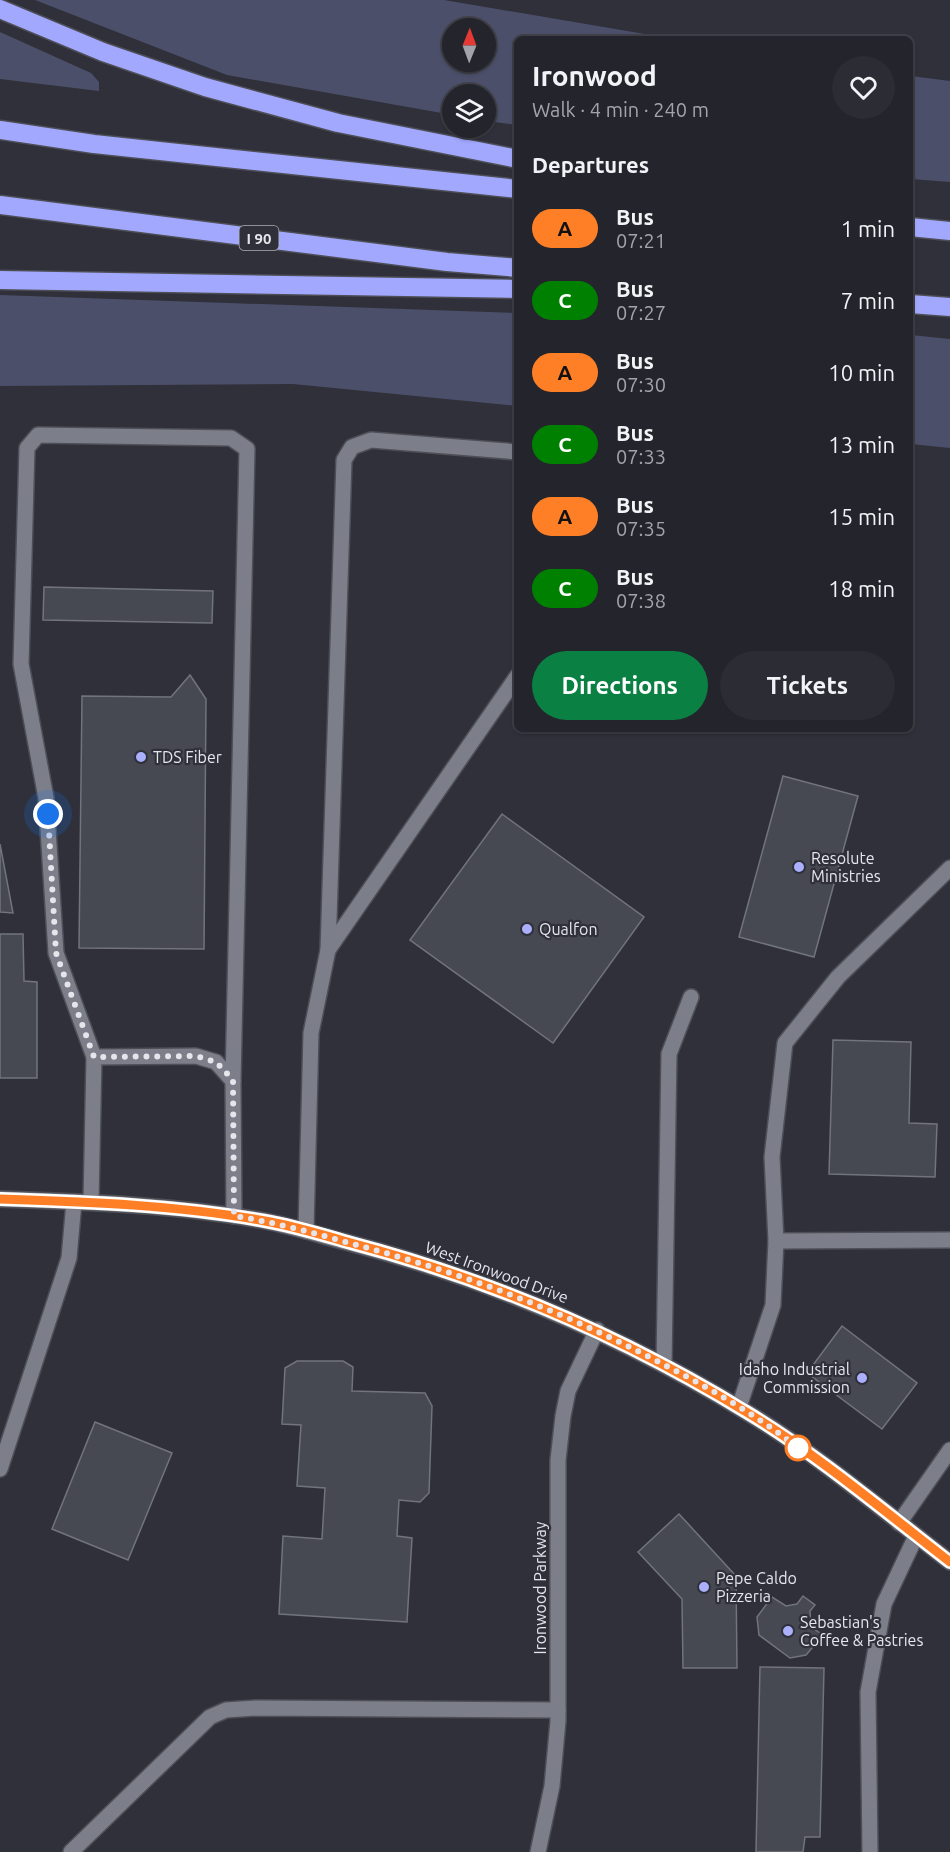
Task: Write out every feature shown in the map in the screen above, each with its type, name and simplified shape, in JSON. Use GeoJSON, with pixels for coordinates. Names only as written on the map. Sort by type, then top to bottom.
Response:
{"type":"FeatureCollection","features":[{"type":"Feature","properties":{"kind":"highway"},"geometry":{"type":"LineString","coordinates":[[0,9],[103,52],[205,87],[338,123],[514,158]]}},
{"type":"Feature","properties":{"kind":"highway"},"geometry":{"type":"LineString","coordinates":[[0,130],[94,144],[514,189]]}},
{"type":"Feature","properties":{"kind":"highway","name":"I 90"},"geometry":{"type":"LineString","coordinates":[[0,205],[447,262],[514,268]]}},
{"type":"Feature","properties":{"kind":"highway"},"geometry":{"type":"LineString","coordinates":[[913,227],[950,231]]}},
{"type":"Feature","properties":{"kind":"highway"},"geometry":{"type":"LineString","coordinates":[[0,280],[514,288]]}},
{"type":"Feature","properties":{"kind":"highway"},"geometry":{"type":"LineString","coordinates":[[913,304],[950,307]]}},
{"type":"Feature","properties":{"kind":"street"},"geometry":{"type":"LineString","coordinates":[[91,1202],[94,1057],[56,953],[46,798],[21,664],[27,448],[38,435],[231,438],[247,449],[233,1080],[234,1216]]}},
{"type":"Feature","properties":{"kind":"street"},"geometry":{"type":"LineString","coordinates":[[306,1231],[311,1033],[328,950],[344,460],[352,447],[371,440],[514,452]]}},
{"type":"Feature","properties":{"kind":"street"},"geometry":{"type":"LineString","coordinates":[[328,950],[514,681]]}},
{"type":"Feature","properties":{"kind":"street"},"geometry":{"type":"LineString","coordinates":[[739,1407],[772,1305],[776,1241],[772,1157],[785,1043],[837,977],[950,868]]}},
{"type":"Feature","properties":{"kind":"street"},"geometry":{"type":"LineString","coordinates":[[664,1365],[669,1054],[691,997]]}},
{"type":"Feature","properties":{"kind":"street"},"geometry":{"type":"LineString","coordinates":[[94,1057],[196,1056],[216,1062],[233,1080]]}},
{"type":"Feature","properties":{"kind":"street","name":"West Ironwood Drive"},"geometry":{"type":"LineString","coordinates":[[0,1199],[91,1202],[234,1216],[306,1231],[413,1260],[512,1294],[597,1330],[739,1407],[813,1458],[950,1562]]}},
{"type":"Feature","properties":{"kind":"street"},"geometry":{"type":"LineString","coordinates":[[0,1469],[69,1258],[74,1202]]}},
{"type":"Feature","properties":{"kind":"street"},"geometry":{"type":"LineString","coordinates":[[776,1241],[950,1240]]}},
{"type":"Feature","properties":{"kind":"street","name":"Ironwood Parkway"},"geometry":{"type":"LineString","coordinates":[[537,1852],[552,1786],[558,1710],[559,1449],[568,1391],[597,1330]]}},
{"type":"Feature","properties":{"kind":"street"},"geometry":{"type":"LineString","coordinates":[[898,1522],[950,1450]]}},
{"type":"Feature","properties":{"kind":"street"},"geometry":{"type":"LineString","coordinates":[[870,1852],[868,1692],[884,1604],[916,1536]]}},
{"type":"Feature","properties":{"kind":"street"},"geometry":{"type":"LineString","coordinates":[[71,1852],[210,1717],[226,1710],[256,1708],[558,1710]]}},
{"type":"Feature","properties":{"kind":"shaded area"},"geometry":{"type":"Polygon","coordinates":[[[35,0],[444,0],[656,36],[514,36],[514,125],[496,122],[496,84],[442,84],[442,113],[227,75],[35,0]]]}},
{"type":"Feature","properties":{"kind":"shaded area"},"geometry":{"type":"Polygon","coordinates":[[[0,32],[91,73],[99,82],[99,91],[0,79],[0,32]]]}},
{"type":"Feature","properties":{"kind":"shaded area"},"geometry":{"type":"Polygon","coordinates":[[[913,76],[950,81],[950,182],[913,179],[913,76]]]}},
{"type":"Feature","properties":{"kind":"shaded area"},"geometry":{"type":"Polygon","coordinates":[[[0,295],[514,313],[514,406],[293,384],[0,386],[0,295]]]}},
{"type":"Feature","properties":{"kind":"shaded area"},"geometry":{"type":"Polygon","coordinates":[[[913,335],[950,339],[950,448],[913,444],[913,335]]]}},
{"type":"Feature","properties":{"kind":"building"},"geometry":{"type":"Polygon","coordinates":[[[44,587],[213,591],[212,623],[43,620],[44,587]]]}},
{"type":"Feature","properties":{"kind":"building"},"geometry":{"type":"Polygon","coordinates":[[[190,675],[206,699],[204,949],[79,948],[82,696],[171,697],[190,675]]]}},
{"type":"Feature","properties":{"kind":"building","name":"Resolute Ministries"},"geometry":{"type":"Polygon","coordinates":[[[783,776],[858,796],[814,957],[739,937],[783,776]]]}},
{"type":"Feature","properties":{"kind":"building","name":"Qualfon"},"geometry":{"type":"Polygon","coordinates":[[[502,814],[644,917],[553,1043],[410,940],[502,814]]]}},
{"type":"Feature","properties":{"kind":"building"},"geometry":{"type":"Polygon","coordinates":[[[0,844],[13,913],[0,912],[0,844]]]}},
{"type":"Feature","properties":{"kind":"building"},"geometry":{"type":"Polygon","coordinates":[[[0,934],[23,934],[24,981],[37,982],[37,1078],[0,1078],[0,934]]]}},
{"type":"Feature","properties":{"kind":"building"},"geometry":{"type":"Polygon","coordinates":[[[833,1040],[911,1042],[909,1123],[937,1124],[935,1177],[829,1174],[833,1040]]]}},
{"type":"Feature","properties":{"kind":"building","name":"Idaho Industrial Commission"},"geometry":{"type":"Polygon","coordinates":[[[842,1326],[917,1383],[882,1429],[807,1373],[842,1326]]]}},
{"type":"Feature","properties":{"kind":"building"},"geometry":{"type":"Polygon","coordinates":[[[297,1361],[343,1361],[353,1367],[352,1391],[425,1393],[432,1406],[429,1493],[420,1502],[399,1500],[397,1536],[412,1538],[407,1622],[279,1614],[283,1536],[322,1539],[325,1488],[297,1486],[301,1425],[282,1424],[285,1368],[297,1361]]]}},
{"type":"Feature","properties":{"kind":"building"},"geometry":{"type":"Polygon","coordinates":[[[95,1422],[172,1453],[128,1560],[52,1529],[95,1422]]]}},
{"type":"Feature","properties":{"kind":"building","name":"Pepe Caldo Pizzeria"},"geometry":{"type":"Polygon","coordinates":[[[679,1514],[736,1576],[737,1668],[683,1668],[682,1599],[638,1552],[679,1514]]]}},
{"type":"Feature","properties":{"kind":"building"},"geometry":{"type":"Polygon","coordinates":[[[803,1596],[815,1605],[810,1611],[811,1627],[823,1635],[806,1655],[790,1658],[759,1635],[757,1617],[772,1597],[786,1606],[797,1604],[803,1596]]]}},
{"type":"Feature","properties":{"kind":"building"},"geometry":{"type":"Polygon","coordinates":[[[760,1667],[824,1668],[820,1837],[805,1837],[803,1852],[756,1852],[760,1667]]]}},
{"type":"Feature","properties":{"kind":"bus line","name":"A"},"geometry":{"type":"LineString","coordinates":[[0,1199],[91,1202],[179,1209],[267,1221],[402,1256],[512,1294],[597,1330],[693,1380],[751,1414],[950,1562]]}},
{"type":"Feature","properties":{"kind":"place","name":"TDS Fiber"},"geometry":{"type":"Point","coordinates":[141,757]}},
{"type":"Feature","properties":{"kind":"place","name":"Resolute Ministries"},"geometry":{"type":"Point","coordinates":[799,867]}},
{"type":"Feature","properties":{"kind":"place","name":"Qualfon"},"geometry":{"type":"Point","coordinates":[527,929]}},
{"type":"Feature","properties":{"kind":"place","name":"Idaho Industrial Commission"},"geometry":{"type":"Point","coordinates":[862,1378]}},
{"type":"Feature","properties":{"kind":"place","name":"Pepe Caldo Pizzeria"},"geometry":{"type":"Point","coordinates":[704,1587]}},
{"type":"Feature","properties":{"kind":"place","name":"Sebastian's Coffee & Pastries"},"geometry":{"type":"Point","coordinates":[788,1631]}},
{"type":"Feature","properties":{"kind":"route"},"geometry":{"type":"LineString","coordinates":[[48,814],[56,953],[94,1057],[196,1056],[216,1062],[233,1080],[234,1216],[267,1221],[402,1256],[512,1294],[597,1330],[693,1380],[751,1414],[798,1448]]}}]}
